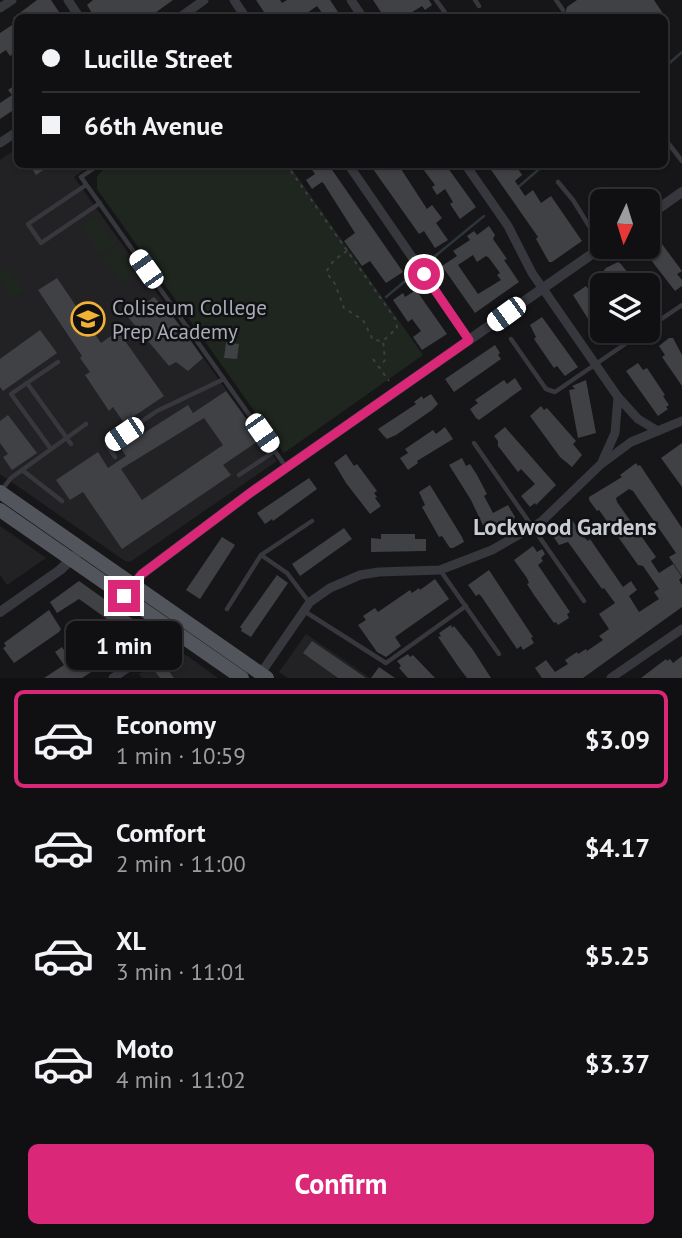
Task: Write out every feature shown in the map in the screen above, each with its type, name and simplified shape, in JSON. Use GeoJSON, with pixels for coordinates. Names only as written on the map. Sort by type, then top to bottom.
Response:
{"type":"FeatureCollection","features":[{"type":"Feature","properties":{"kind":"main road"},"geometry":{"type":"LineString","coordinates":[[0,492],[82,547],[178,633],[242,678]]}},
{"type":"Feature","properties":{"kind":"main road"},"geometry":{"type":"LineString","coordinates":[[0,510],[72,560],[129,590],[264,676]]}},
{"type":"Feature","properties":{"kind":"street"},"geometry":{"type":"LineString","coordinates":[[0,9],[12,0]]}},
{"type":"Feature","properties":{"kind":"street"},"geometry":{"type":"LineString","coordinates":[[185,14],[204,0]]}},
{"type":"Feature","properties":{"kind":"street"},"geometry":{"type":"LineString","coordinates":[[351,168],[469,340]]}},
{"type":"Feature","properties":{"kind":"street"},"geometry":{"type":"LineString","coordinates":[[468,168],[508,226],[542,288],[618,397],[638,419],[658,431]]}},
{"type":"Feature","properties":{"kind":"street"},"geometry":{"type":"LineString","coordinates":[[660,208],[682,192]]}},
{"type":"Feature","properties":{"kind":"street"},"geometry":{"type":"LineString","coordinates":[[129,590],[142,574],[287,467],[590,255]]}},
{"type":"Feature","properties":{"kind":"street"},"geometry":{"type":"LineString","coordinates":[[600,465],[615,432],[618,397]]}},
{"type":"Feature","properties":{"kind":"street"},"geometry":{"type":"LineString","coordinates":[[264,676],[303,611],[310,602],[330,588],[360,575],[440,570],[492,550],[533,527],[600,465],[631,442],[682,421]]}},
{"type":"Feature","properties":{"kind":"street"},"geometry":{"type":"LineString","coordinates":[[0,611],[72,560],[82,547]]}},
{"type":"Feature","properties":{"kind":"street"},"geometry":{"type":"LineString","coordinates":[[611,678],[682,629]]}},
{"type":"Feature","properties":{"kind":"street"},"geometry":{"type":"LineString","coordinates":[[113,678],[178,633]]}},
{"type":"Feature","properties":{"kind":"lane"},"geometry":{"type":"LineString","coordinates":[[475,0],[479,6]]}},
{"type":"Feature","properties":{"kind":"lane"},"geometry":{"type":"LineString","coordinates":[[556,0],[563,10]]}},
{"type":"Feature","properties":{"kind":"lane"},"geometry":{"type":"LineString","coordinates":[[668,143],[682,161]]}},
{"type":"Feature","properties":{"kind":"lane"},"geometry":{"type":"LineString","coordinates":[[94,168],[81,177],[287,467]]}},
{"type":"Feature","properties":{"kind":"lane"},"geometry":{"type":"LineString","coordinates":[[558,182],[590,228]]}},
{"type":"Feature","properties":{"kind":"lane"},"geometry":{"type":"LineString","coordinates":[[86,184],[28,224],[41,243],[100,203]]}},
{"type":"Feature","properties":{"kind":"lane"},"geometry":{"type":"LineString","coordinates":[[660,320],[682,305]]}},
{"type":"Feature","properties":{"kind":"lane"},"geometry":{"type":"LineString","coordinates":[[511,339],[546,389],[555,391],[626,343]]}},
{"type":"Feature","properties":{"kind":"lane"},"geometry":{"type":"LineString","coordinates":[[51,449],[11,394],[58,362]]}},
{"type":"Feature","properties":{"kind":"lane"},"geometry":{"type":"LineString","coordinates":[[115,457],[107,445],[158,411],[224,379]]}},
{"type":"Feature","properties":{"kind":"lane"},"geometry":{"type":"LineString","coordinates":[[27,383],[71,444]]}},
{"type":"Feature","properties":{"kind":"lane"},"geometry":{"type":"LineString","coordinates":[[0,492],[11,478],[86,424]]}},
{"type":"Feature","properties":{"kind":"lane"},"geometry":{"type":"LineString","coordinates":[[474,443],[584,601]]}},
{"type":"Feature","properties":{"kind":"lane"},"geometry":{"type":"LineString","coordinates":[[239,475],[275,451]]}},
{"type":"Feature","properties":{"kind":"lane"},"geometry":{"type":"LineString","coordinates":[[23,470],[62,501]]}},
{"type":"Feature","properties":{"kind":"lane"},"geometry":{"type":"LineString","coordinates":[[227,609],[261,555],[312,521]]}},
{"type":"Feature","properties":{"kind":"lane"},"geometry":{"type":"LineString","coordinates":[[261,555],[287,573],[310,602]]}},
{"type":"Feature","properties":{"kind":"lane"},"geometry":{"type":"LineString","coordinates":[[440,570],[499,654]]}},
{"type":"Feature","properties":{"kind":"lane"},"geometry":{"type":"LineString","coordinates":[[303,611],[386,663],[466,606]]}},
{"type":"Feature","properties":{"kind":"path"},"geometry":{"type":"LineString","coordinates":[[289,168],[348,251],[396,320],[397,328],[383,341],[373,340],[363,320],[347,312],[335,284],[326,272],[334,260],[348,251]]}},
{"type":"Feature","properties":{"kind":"path"},"geometry":{"type":"LineString","coordinates":[[379,368],[385,360],[383,341]]}},
{"type":"Feature","properties":{"kind":"path"},"geometry":{"type":"LineString","coordinates":[[373,359],[396,392]]}},
{"type":"Feature","properties":{"kind":"shaded area","name":"Coliseum College Prep Academy"},"geometry":{"type":"Polygon","coordinates":[[[14,150],[14,168],[87,168],[74,177],[277,461],[130,562],[0,474],[0,160],[14,150]]]}},
{"type":"Feature","properties":{"kind":"shaded area"},"geometry":{"type":"Polygon","coordinates":[[[105,168],[291,168],[423,355],[284,453],[97,189],[97,176],[105,168]]]}},
{"type":"Feature","properties":{"kind":"shaded area"},"geometry":{"type":"Polygon","coordinates":[[[96,216],[115,244],[100,254],[81,227],[96,216]]]}},
{"type":"Feature","properties":{"kind":"shaded area"},"geometry":{"type":"Polygon","coordinates":[[[117,245],[136,273],[121,283],[101,256],[117,245]]]}},
{"type":"Feature","properties":{"kind":"shaded area"},"geometry":{"type":"Polygon","coordinates":[[[7,266],[24,290],[12,298],[0,282],[0,272],[7,266]]]}},
{"type":"Feature","properties":{"kind":"shaded area"},"geometry":{"type":"Polygon","coordinates":[[[0,526],[46,558],[7,585],[0,575],[0,526]]]}},
{"type":"Feature","properties":{"kind":"shaded area"},"geometry":{"type":"Polygon","coordinates":[[[306,634],[370,678],[288,678],[279,672],[306,634]]]}},
{"type":"Feature","properties":{"kind":"shaded area"},"geometry":{"type":"Polygon","coordinates":[[[176,648],[218,678],[142,678],[139,674],[176,648]]]}},
{"type":"Feature","properties":{"kind":"building"},"geometry":{"type":"Polygon","coordinates":[[[37,0],[51,0],[60,14],[18,14],[37,0]]]}},
{"type":"Feature","properties":{"kind":"building"},"geometry":{"type":"Polygon","coordinates":[[[93,0],[173,0],[154,14],[93,14],[87,5],[93,0]]]}},
{"type":"Feature","properties":{"kind":"building"},"geometry":{"type":"Polygon","coordinates":[[[256,0],[280,0],[282,3],[287,0],[330,0],[339,14],[323,14],[317,6],[306,14],[265,14],[256,0]]]}},
{"type":"Feature","properties":{"kind":"building"},"geometry":{"type":"Polygon","coordinates":[[[373,0],[429,0],[432,5],[425,10],[422,6],[409,14],[382,14],[373,0]]]}},
{"type":"Feature","properties":{"kind":"building"},"geometry":{"type":"Polygon","coordinates":[[[577,0],[654,0],[663,14],[565,14],[567,7],[577,0]]]}},
{"type":"Feature","properties":{"kind":"building"},"geometry":{"type":"Polygon","coordinates":[[[14,24],[14,54],[10,56],[6,50],[0,54],[0,33],[14,24]]]}},
{"type":"Feature","properties":{"kind":"building"},"geometry":{"type":"Polygon","coordinates":[[[14,86],[14,110],[0,119],[0,103],[12,95],[8,90],[14,86]]]}},
{"type":"Feature","properties":{"kind":"building"},"geometry":{"type":"Polygon","coordinates":[[[32,168],[46,168],[36,175],[32,168]]]}},
{"type":"Feature","properties":{"kind":"building"},"geometry":{"type":"Polygon","coordinates":[[[311,168],[331,168],[403,272],[386,283],[370,261],[362,266],[344,241],[355,233],[324,184],[322,182],[312,189],[306,180],[315,174],[311,168]]]}},
{"type":"Feature","properties":{"kind":"building"},"geometry":{"type":"Polygon","coordinates":[[[402,168],[427,209],[432,205],[442,218],[436,223],[448,240],[435,248],[424,231],[419,234],[373,169],[402,168]]]}},
{"type":"Feature","properties":{"kind":"building"},"geometry":{"type":"Polygon","coordinates":[[[448,168],[476,207],[460,219],[450,204],[453,202],[445,189],[437,195],[432,187],[435,185],[423,169],[448,168]]]}},
{"type":"Feature","properties":{"kind":"building"},"geometry":{"type":"Polygon","coordinates":[[[490,168],[518,168],[522,175],[515,181],[525,196],[533,190],[541,203],[551,196],[582,241],[549,262],[536,239],[538,237],[490,168]]]}},
{"type":"Feature","properties":{"kind":"building"},"geometry":{"type":"Polygon","coordinates":[[[489,226],[495,235],[493,239],[507,259],[504,260],[519,282],[475,313],[442,266],[457,256],[453,251],[470,240],[467,236],[474,231],[477,235],[489,226]],[[473,255],[458,265],[478,294],[501,280],[497,275],[500,273],[489,258],[486,256],[477,262],[473,255]]]}},
{"type":"Feature","properties":{"kind":"building"},"geometry":{"type":"Polygon","coordinates":[[[662,244],[682,271],[677,274],[682,280],[682,286],[675,291],[650,259],[660,259],[662,244]]]}},
{"type":"Feature","properties":{"kind":"building"},"geometry":{"type":"Polygon","coordinates":[[[618,262],[628,273],[602,273],[618,262]]]}},
{"type":"Feature","properties":{"kind":"building"},"geometry":{"type":"Polygon","coordinates":[[[57,278],[101,343],[118,331],[164,396],[124,423],[113,407],[109,411],[85,375],[90,372],[80,358],[82,356],[38,290],[57,278]]]}},
{"type":"Feature","properties":{"kind":"building"},"geometry":{"type":"Polygon","coordinates":[[[586,286],[590,292],[590,322],[573,295],[586,286]]]}},
{"type":"Feature","properties":{"kind":"building"},"geometry":{"type":"Polygon","coordinates":[[[416,290],[447,334],[422,350],[413,337],[421,331],[412,319],[408,322],[393,300],[403,293],[405,297],[416,290]]]}},
{"type":"Feature","properties":{"kind":"building"},"geometry":{"type":"Polygon","coordinates":[[[154,297],[174,318],[203,358],[188,371],[176,362],[169,366],[127,316],[154,297]]]}},
{"type":"Feature","properties":{"kind":"building"},"geometry":{"type":"Polygon","coordinates":[[[542,317],[578,367],[565,376],[557,366],[554,368],[534,339],[536,337],[530,325],[542,317]]]}},
{"type":"Feature","properties":{"kind":"building"},"geometry":{"type":"Polygon","coordinates":[[[40,330],[57,353],[3,391],[0,387],[0,359],[40,330]]]}},
{"type":"Feature","properties":{"kind":"building"},"geometry":{"type":"Polygon","coordinates":[[[673,338],[682,355],[682,386],[662,357],[665,355],[659,346],[673,338]]]}},
{"type":"Feature","properties":{"kind":"building"},"geometry":{"type":"Polygon","coordinates":[[[226,342],[239,344],[237,359],[224,358],[226,342]]]}},
{"type":"Feature","properties":{"kind":"building"},"geometry":{"type":"Polygon","coordinates":[[[495,345],[501,359],[454,392],[445,379],[495,345]]]}},
{"type":"Feature","properties":{"kind":"building"},"geometry":{"type":"Polygon","coordinates":[[[638,363],[643,370],[647,368],[669,405],[666,407],[668,409],[658,416],[626,371],[638,363]]]}},
{"type":"Feature","properties":{"kind":"building"},"geometry":{"type":"Polygon","coordinates":[[[515,378],[522,389],[479,420],[476,418],[470,409],[478,403],[475,400],[504,380],[507,384],[515,378]]]}},
{"type":"Feature","properties":{"kind":"building"},"geometry":{"type":"Polygon","coordinates":[[[586,380],[596,433],[578,438],[569,390],[575,389],[572,386],[586,380]]]}},
{"type":"Feature","properties":{"kind":"building"},"geometry":{"type":"Polygon","coordinates":[[[226,391],[261,439],[223,465],[231,475],[122,549],[83,492],[70,500],[56,480],[98,452],[108,468],[126,456],[120,447],[143,432],[188,405],[193,413],[226,391]],[[204,418],[121,469],[142,500],[223,445],[204,418]]]}},
{"type":"Feature","properties":{"kind":"building"},"geometry":{"type":"Polygon","coordinates":[[[431,394],[438,404],[396,435],[387,439],[378,429],[416,404],[414,402],[422,396],[423,399],[431,394]]]}},
{"type":"Feature","properties":{"kind":"building"},"geometry":{"type":"Polygon","coordinates":[[[541,406],[544,410],[547,408],[576,441],[573,444],[582,455],[572,467],[560,457],[530,416],[541,406]]]}},
{"type":"Feature","properties":{"kind":"building"},"geometry":{"type":"Polygon","coordinates":[[[8,415],[37,453],[12,470],[3,457],[8,454],[0,443],[0,421],[8,415]]]}},
{"type":"Feature","properties":{"kind":"building"},"geometry":{"type":"Polygon","coordinates":[[[445,427],[453,439],[417,461],[418,463],[408,470],[400,458],[408,453],[405,449],[433,430],[436,434],[445,427]]]}},
{"type":"Feature","properties":{"kind":"building"},"geometry":{"type":"Polygon","coordinates":[[[505,427],[556,485],[536,505],[535,503],[530,507],[521,496],[535,484],[521,469],[518,472],[498,446],[494,436],[505,427]]]}},
{"type":"Feature","properties":{"kind":"building"},"geometry":{"type":"Polygon","coordinates":[[[682,443],[682,487],[661,458],[682,443]]]}},
{"type":"Feature","properties":{"kind":"building"},"geometry":{"type":"Polygon","coordinates":[[[346,454],[377,491],[374,493],[377,497],[375,498],[381,506],[370,514],[334,463],[346,454]]]}},
{"type":"Feature","properties":{"kind":"building"},"geometry":{"type":"Polygon","coordinates":[[[462,458],[466,466],[470,464],[477,475],[493,513],[508,505],[515,517],[512,521],[487,534],[471,500],[449,465],[462,458]]]}},
{"type":"Feature","properties":{"kind":"building"},"geometry":{"type":"Polygon","coordinates":[[[636,463],[640,465],[682,528],[682,576],[669,557],[676,553],[633,491],[629,489],[616,498],[617,502],[656,557],[651,561],[659,573],[673,564],[682,577],[679,580],[682,585],[682,607],[583,678],[542,678],[535,668],[546,660],[555,672],[568,664],[565,660],[577,652],[587,651],[603,640],[599,636],[609,629],[599,614],[615,603],[568,542],[559,545],[551,533],[552,529],[572,520],[583,536],[588,541],[590,539],[623,587],[631,581],[637,590],[629,596],[639,612],[659,599],[654,592],[659,589],[643,566],[638,565],[589,500],[589,497],[622,477],[620,475],[636,463]]]}},
{"type":"Feature","properties":{"kind":"building"},"geometry":{"type":"Polygon","coordinates":[[[309,478],[317,489],[265,524],[257,513],[309,478]]]}},
{"type":"Feature","properties":{"kind":"building"},"geometry":{"type":"Polygon","coordinates":[[[430,485],[464,542],[453,548],[450,548],[442,536],[439,537],[422,507],[425,505],[419,492],[430,485]]]}},
{"type":"Feature","properties":{"kind":"building"},"geometry":{"type":"Polygon","coordinates":[[[344,528],[352,539],[300,576],[292,564],[344,528]]]}},
{"type":"Feature","properties":{"kind":"building"},"geometry":{"type":"Polygon","coordinates":[[[381,534],[415,534],[415,539],[426,539],[426,551],[371,552],[371,538],[381,539],[381,534]]]}},
{"type":"Feature","properties":{"kind":"building"},"geometry":{"type":"Polygon","coordinates":[[[222,537],[235,545],[200,599],[186,590],[222,537]]]}},
{"type":"Feature","properties":{"kind":"building"},"geometry":{"type":"Polygon","coordinates":[[[533,546],[537,552],[542,549],[545,554],[538,565],[570,612],[567,614],[569,618],[558,625],[534,595],[527,584],[527,578],[514,560],[533,546]]]}},
{"type":"Feature","properties":{"kind":"building"},"geometry":{"type":"Polygon","coordinates":[[[489,570],[533,637],[531,638],[534,643],[523,650],[521,646],[517,649],[481,596],[476,596],[468,585],[489,570]]]}},
{"type":"Feature","properties":{"kind":"building"},"geometry":{"type":"Polygon","coordinates":[[[277,575],[288,583],[251,637],[241,631],[240,627],[277,575]]]}},
{"type":"Feature","properties":{"kind":"building"},"geometry":{"type":"Polygon","coordinates":[[[435,579],[449,599],[395,637],[401,646],[386,657],[377,652],[358,625],[366,620],[363,616],[375,608],[378,612],[410,590],[412,593],[419,588],[420,590],[435,579]]]}},
{"type":"Feature","properties":{"kind":"building"},"geometry":{"type":"Polygon","coordinates":[[[79,581],[155,635],[144,642],[141,640],[82,678],[44,678],[64,665],[55,652],[62,647],[66,653],[73,649],[76,653],[90,644],[96,652],[124,631],[79,599],[57,613],[50,602],[79,581]]]}},
{"type":"Feature","properties":{"kind":"building"},"geometry":{"type":"Polygon","coordinates":[[[49,610],[61,629],[14,663],[3,648],[6,646],[4,643],[49,610]]]}},
{"type":"Feature","properties":{"kind":"building"},"geometry":{"type":"Polygon","coordinates":[[[451,625],[473,650],[491,678],[467,678],[460,669],[438,637],[441,636],[439,633],[451,625]]]}},
{"type":"Feature","properties":{"kind":"building"},"geometry":{"type":"Polygon","coordinates":[[[312,641],[366,678],[338,678],[303,653],[312,641]]]}},
{"type":"Feature","properties":{"kind":"building"},"geometry":{"type":"Polygon","coordinates":[[[408,654],[410,657],[413,655],[435,678],[408,678],[399,668],[401,666],[397,661],[408,654]]]}},
{"type":"Feature","properties":{"kind":"building"},"geometry":{"type":"Polygon","coordinates":[[[682,656],[682,678],[641,678],[666,659],[673,663],[682,656]]]}},
{"type":"Feature","properties":{"kind":"building"},"geometry":{"type":"Polygon","coordinates":[[[163,663],[174,678],[160,678],[154,670],[163,663]]]}},
{"type":"Feature","properties":{"kind":"building"},"geometry":{"type":"Polygon","coordinates":[[[379,667],[395,678],[371,678],[379,667]]]}},
{"type":"Feature","properties":{"kind":"waterway"},"geometry":{"type":"LineString","coordinates":[[668,64],[682,52]]}},
{"type":"Feature","properties":{"kind":"waterway"},"geometry":{"type":"LineString","coordinates":[[516,189],[540,168]]}},
{"type":"Feature","properties":{"kind":"waterway"},"geometry":{"type":"LineString","coordinates":[[434,257],[484,216]]}},
{"type":"Feature","properties":{"kind":"waterway"},"geometry":{"type":"LineString","coordinates":[[386,297],[410,277]]}},
{"type":"Feature","properties":{"kind":"place","name":"Coliseum College Prep Academy"},"geometry":{"type":"Point","coordinates":[88,319]}},
{"type":"Feature","properties":{"kind":"district","name":"Lockwood Gardens"},"geometry":{"type":"Point","coordinates":[565,526]}},
{"type":"Feature","properties":{"kind":"route"},"geometry":{"type":"LineString","coordinates":[[124,596],[142,574],[250,493],[469,340],[424,274]]}}]}
